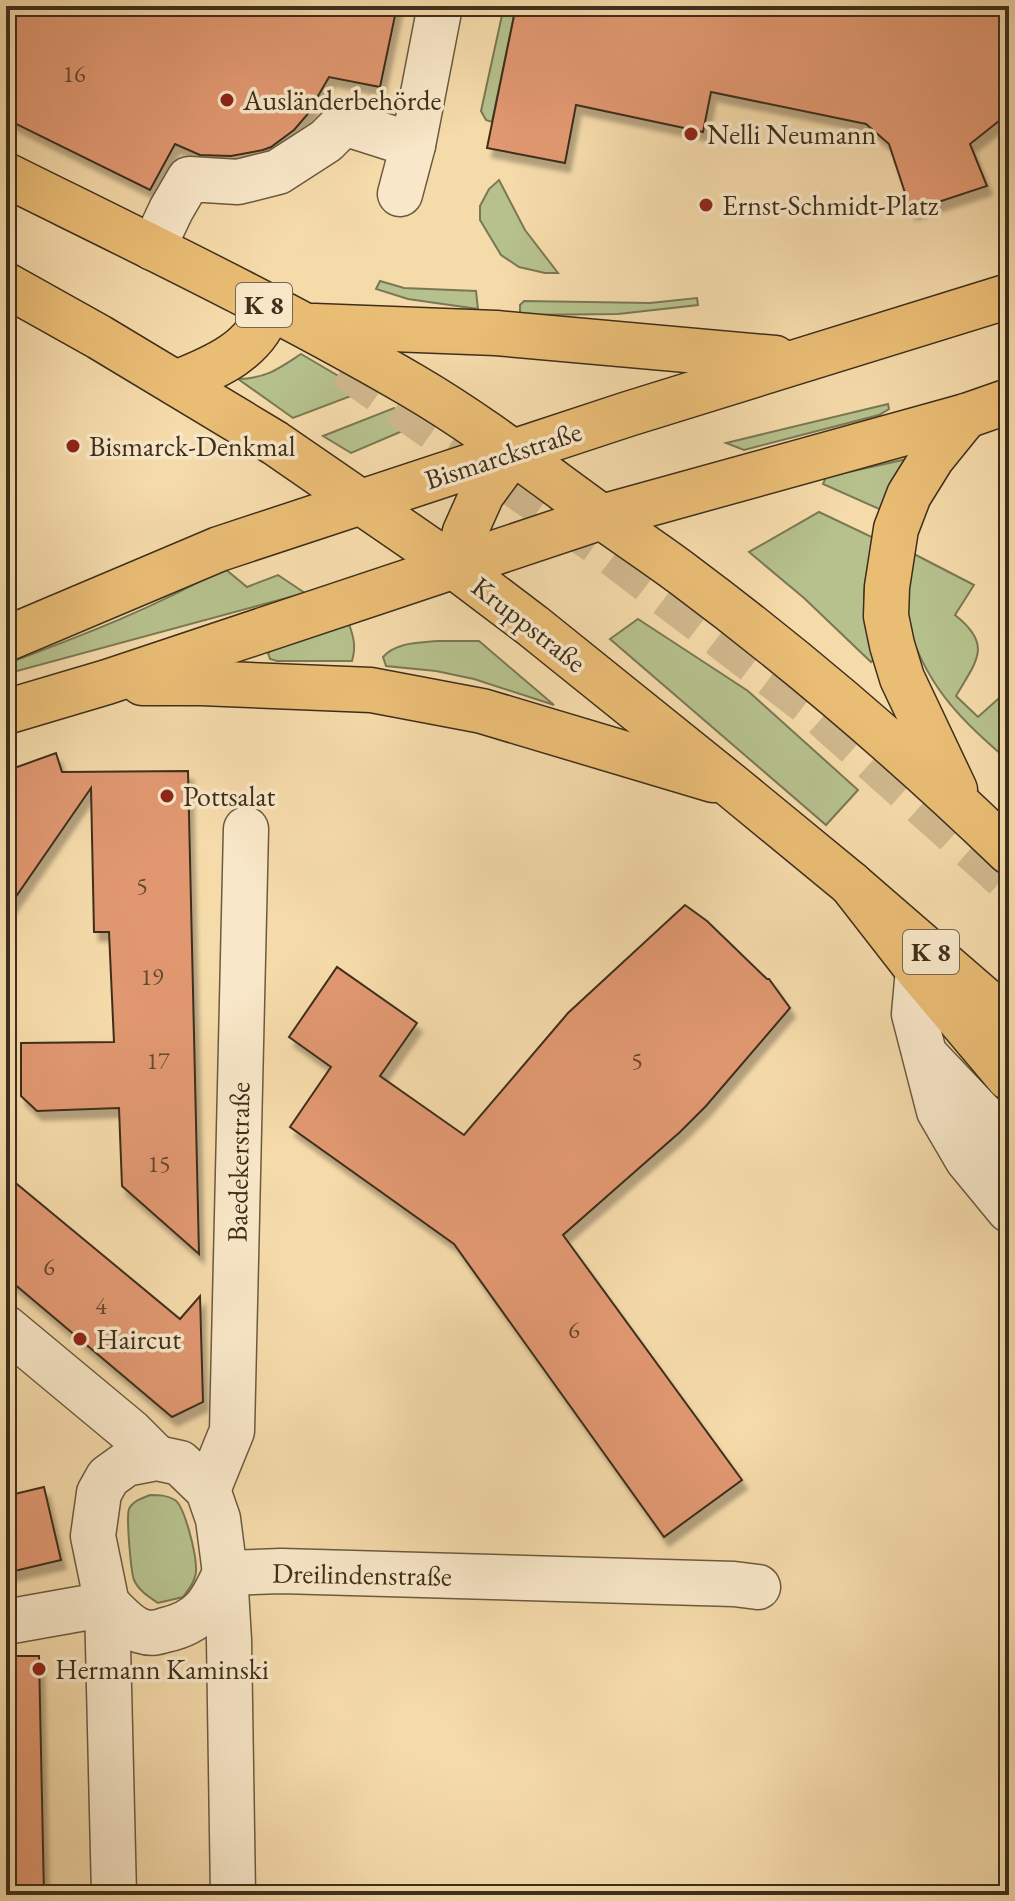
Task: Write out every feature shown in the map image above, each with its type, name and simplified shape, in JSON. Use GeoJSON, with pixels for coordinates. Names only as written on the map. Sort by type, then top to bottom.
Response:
{"type":"FeatureCollection","features":[{"type":"Feature","properties":{"kind":"main road","name":"K 8"},"geometry":{"type":"LineString","coordinates":[[6,175],[286,316],[415,388],[513,452],[683,574],[768,640],[831,691],[1009,852]]}},
{"type":"Feature","properties":{"kind":"main road","name":"Kruppstraße"},"geometry":{"type":"LineString","coordinates":[[6,285],[275,443],[455,567],[733,787],[1009,1021]]}},
{"type":"Feature","properties":{"kind":"main road","name":"Bismarckstraße"},"geometry":{"type":"LineString","coordinates":[[6,639],[190,560],[798,360],[1009,296]]}},
{"type":"Feature","properties":{"kind":"main road"},"geometry":{"type":"LineString","coordinates":[[176,383],[202,373],[245,347],[266,319],[286,316],[798,360]]}},
{"type":"Feature","properties":{"kind":"main road"},"geometry":{"type":"LineString","coordinates":[[6,712],[107,682],[602,517],[966,416],[1009,401]]}},
{"type":"Feature","properties":{"kind":"main road"},"geometry":{"type":"LineString","coordinates":[[962,807],[902,678],[886,616],[896,529],[909,495],[932,458],[966,416]]}},
{"type":"Feature","properties":{"kind":"main road"},"geometry":{"type":"LineString","coordinates":[[455,567],[465,532],[482,494],[513,452]]}},
{"type":"Feature","properties":{"kind":"main road"},"geometry":{"type":"LineString","coordinates":[[107,682],[371,690],[482,711],[733,787]]}},
{"type":"Feature","properties":{"kind":"main road"},"geometry":{"type":"LineString","coordinates":[[851,884],[1009,1078]]}},
{"type":"Feature","properties":{"kind":"street"},"geometry":{"type":"LineString","coordinates":[[400,194],[413,145],[440,6]]}},
{"type":"Feature","properties":{"kind":"street"},"geometry":{"type":"LineString","coordinates":[[153,248],[189,179],[238,182],[278,172],[326,141],[344,123],[413,145]]}},
{"type":"Feature","properties":{"kind":"street","name":"Baedekerstraße"},"geometry":{"type":"LineString","coordinates":[[208,1490],[232,1431],[246,829]]}},
{"type":"Feature","properties":{"kind":"street"},"geometry":{"type":"LineString","coordinates":[[918,970],[914,1014],[939,1111],[967,1159],[1009,1210]]}},
{"type":"Feature","properties":{"kind":"street"},"geometry":{"type":"LineString","coordinates":[[926,1055],[1009,1143]]}},
{"type":"Feature","properties":{"kind":"street"},"geometry":{"type":"LineString","coordinates":[[6,1328],[131,1432],[157,1458]]}},
{"type":"Feature","properties":{"kind":"street"},"geometry":{"type":"LineString","coordinates":[[114,1895],[107,1604],[93,1536],[99,1493],[108,1477],[126,1464],[157,1458],[180,1463],[208,1490],[218,1519],[229,1640],[233,1895]]}},
{"type":"Feature","properties":{"kind":"street","name":"Dreilindenstraße"},"geometry":{"type":"LineString","coordinates":[[225,1573],[281,1571],[758,1587]]}},
{"type":"Feature","properties":{"kind":"street"},"geometry":{"type":"LineString","coordinates":[[107,1604],[137,1630],[152,1634],[181,1627],[198,1617],[213,1600],[225,1573]]}},
{"type":"Feature","properties":{"kind":"street"},"geometry":{"type":"LineString","coordinates":[[6,1622],[107,1604]]}},
{"type":"Feature","properties":{"kind":"green space"},"geometry":{"type":"Polygon","coordinates":[[[504,6],[516,6],[492,122],[486,120],[481,111],[504,6]]]}},
{"type":"Feature","properties":{"kind":"green space"},"geometry":{"type":"Polygon","coordinates":[[[499,180],[525,230],[558,273],[519,267],[501,255],[480,220],[480,206],[489,189],[499,180]]]}},
{"type":"Feature","properties":{"kind":"green space"},"geometry":{"type":"Polygon","coordinates":[[[380,281],[404,288],[476,291],[478,309],[408,299],[376,289],[380,281]]]}},
{"type":"Feature","properties":{"kind":"green space"},"geometry":{"type":"Polygon","coordinates":[[[697,298],[698,305],[618,314],[520,315],[520,305],[524,301],[650,303],[697,298]]]}},
{"type":"Feature","properties":{"kind":"green space"},"geometry":{"type":"Polygon","coordinates":[[[301,354],[364,391],[293,418],[238,379],[265,375],[301,354]]]}},
{"type":"Feature","properties":{"kind":"green space"},"geometry":{"type":"Polygon","coordinates":[[[888,404],[889,409],[879,415],[744,450],[726,443],[888,404]]]}},
{"type":"Feature","properties":{"kind":"green space"},"geometry":{"type":"Polygon","coordinates":[[[394,408],[419,424],[351,453],[323,436],[394,408]]]}},
{"type":"Feature","properties":{"kind":"green space"},"geometry":{"type":"Polygon","coordinates":[[[907,459],[886,512],[823,484],[826,477],[907,459]]]}},
{"type":"Feature","properties":{"kind":"green space"},"geometry":{"type":"Polygon","coordinates":[[[819,512],[874,538],[864,594],[866,618],[876,657],[871,662],[804,598],[749,552],[819,512]]]}},
{"type":"Feature","properties":{"kind":"green space"},"geometry":{"type":"Polygon","coordinates":[[[914,554],[974,585],[955,615],[974,635],[978,653],[956,696],[978,717],[1009,693],[1009,761],[951,705],[919,654],[905,608],[914,554]]]}},
{"type":"Feature","properties":{"kind":"green space"},"geometry":{"type":"Polygon","coordinates":[[[224,568],[247,587],[278,575],[305,593],[6,674],[6,664],[144,609],[224,568]]]}},
{"type":"Feature","properties":{"kind":"green space"},"geometry":{"type":"Polygon","coordinates":[[[638,619],[748,691],[858,790],[826,825],[610,639],[638,619]]]}},
{"type":"Feature","properties":{"kind":"green space"},"geometry":{"type":"Polygon","coordinates":[[[349,624],[354,642],[352,661],[270,659],[268,653],[272,650],[349,624]]]}},
{"type":"Feature","properties":{"kind":"green space"},"geometry":{"type":"Polygon","coordinates":[[[438,641],[479,641],[554,705],[474,679],[386,666],[383,657],[394,648],[438,641]]]}},
{"type":"Feature","properties":{"kind":"green space"},"geometry":{"type":"Polygon","coordinates":[[[150,1495],[169,1497],[179,1504],[196,1561],[194,1580],[183,1597],[158,1603],[141,1591],[134,1580],[129,1544],[129,1509],[135,1502],[150,1495]]]}},
{"type":"Feature","properties":{"kind":"building"},"geometry":{"type":"Polygon","coordinates":[[[6,6],[397,6],[380,87],[329,77],[307,115],[294,130],[263,150],[231,156],[200,155],[175,144],[150,190],[6,119],[6,6]]]}},
{"type":"Feature","properties":{"kind":"building"},"geometry":{"type":"Polygon","coordinates":[[[516,6],[1009,6],[1009,113],[970,144],[987,186],[911,211],[889,144],[866,124],[711,92],[703,132],[576,105],[565,163],[487,148],[516,6]]]}},
{"type":"Feature","properties":{"kind":"building"},"geometry":{"type":"Polygon","coordinates":[[[56,753],[62,772],[188,771],[199,1254],[122,1186],[119,1108],[37,1111],[21,1096],[21,1043],[114,1042],[109,932],[94,932],[91,788],[6,911],[6,771],[56,753]]]}},
{"type":"Feature","properties":{"kind":"building"},"geometry":{"type":"Polygon","coordinates":[[[685,905],[707,921],[769,979],[790,1008],[680,1132],[563,1235],[742,1480],[664,1537],[454,1244],[290,1127],[331,1067],[289,1037],[337,967],[417,1023],[380,1076],[464,1135],[568,1013],[685,905]]]}},
{"type":"Feature","properties":{"kind":"building"},"geometry":{"type":"Polygon","coordinates":[[[6,1175],[180,1319],[200,1296],[203,1402],[172,1417],[6,1277],[6,1175]]]}},
{"type":"Feature","properties":{"kind":"building"},"geometry":{"type":"Polygon","coordinates":[[[44,1487],[61,1560],[6,1573],[6,1496],[44,1487]]]}},
{"type":"Feature","properties":{"kind":"building"},"geometry":{"type":"Polygon","coordinates":[[[6,1656],[39,1656],[44,1895],[6,1895],[6,1656]]]}},
{"type":"Feature","properties":{"kind":"tunnel"},"geometry":{"type":"LineString","coordinates":[[344,366],[609,551],[818,711],[1009,881]]}},
{"type":"Feature","properties":{"kind":"place","name":"Ausländerbehörde"},"geometry":{"type":"Point","coordinates":[227,100]}},
{"type":"Feature","properties":{"kind":"place","name":"Nelli Neumann"},"geometry":{"type":"Point","coordinates":[691,134]}},
{"type":"Feature","properties":{"kind":"place","name":"Ernst-Schmidt-Platz"},"geometry":{"type":"Point","coordinates":[706,205]}},
{"type":"Feature","properties":{"kind":"place","name":"Bismarck-Denkmal"},"geometry":{"type":"Point","coordinates":[73,446]}},
{"type":"Feature","properties":{"kind":"place","name":"Pottsalat"},"geometry":{"type":"Point","coordinates":[167,796]}},
{"type":"Feature","properties":{"kind":"place","name":"Haircut"},"geometry":{"type":"Point","coordinates":[80,1339]}},
{"type":"Feature","properties":{"kind":"place","name":"Hermann Kaminski"},"geometry":{"type":"Point","coordinates":[39,1669]}}]}
